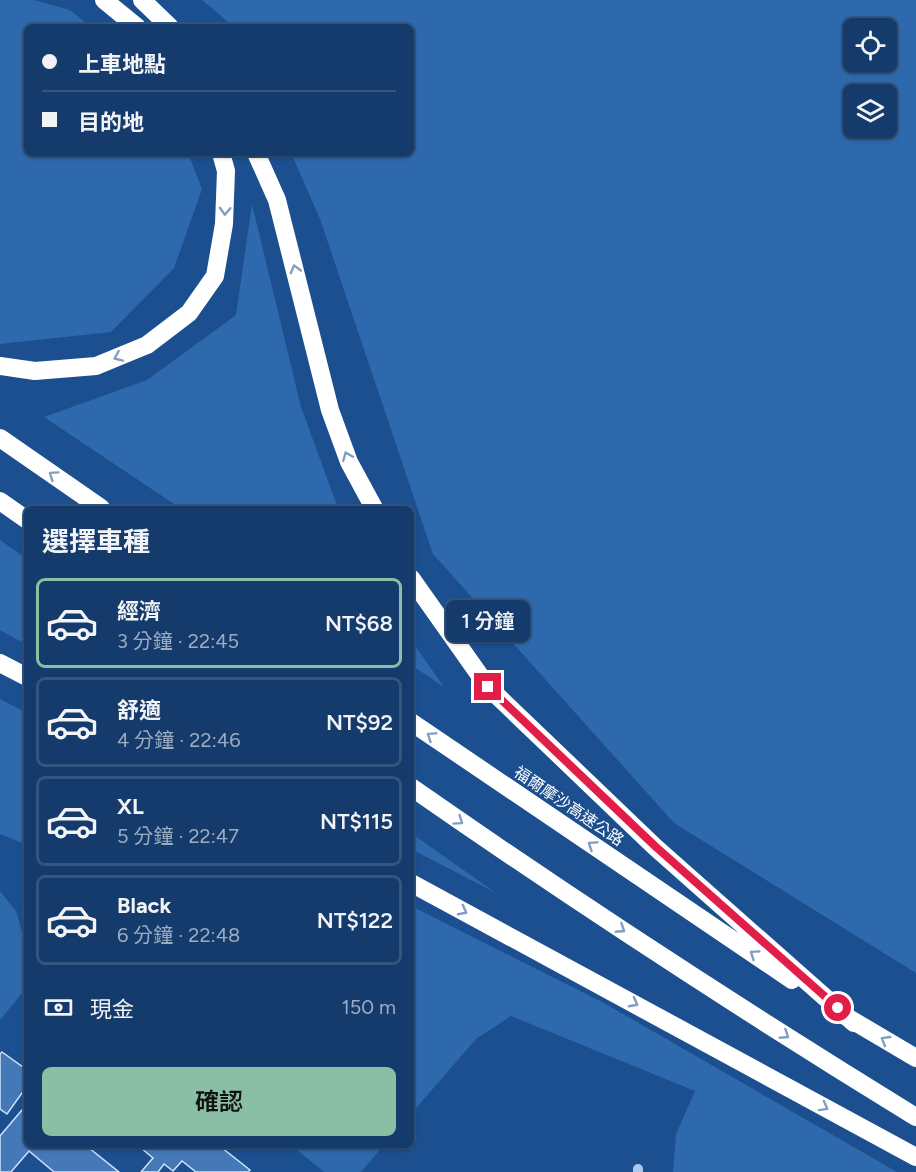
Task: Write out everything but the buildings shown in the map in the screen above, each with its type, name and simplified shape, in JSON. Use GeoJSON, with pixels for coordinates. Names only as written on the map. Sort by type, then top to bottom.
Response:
{"type":"FeatureCollection","features":[{"type":"Feature","properties":{"kind":"highway"},"geometry":{"type":"LineString","coordinates":[[104,0],[133,24]]}},
{"type":"Feature","properties":{"kind":"highway"},"geometry":{"type":"LineString","coordinates":[[142,0],[167,24]]}},
{"type":"Feature","properties":{"kind":"highway"},"geometry":{"type":"LineString","coordinates":[[0,366],[35,371],[96,366],[147,345],[189,313],[215,276],[224,224],[226,171],[222,156]]}},
{"type":"Feature","properties":{"kind":"highway"},"geometry":{"type":"LineString","coordinates":[[257,156],[276,200],[330,410],[349,462],[373,506]]}},
{"type":"Feature","properties":{"kind":"highway"},"geometry":{"type":"LineString","coordinates":[[0,438],[98,506]]}},
{"type":"Feature","properties":{"kind":"highway"},"geometry":{"type":"LineString","coordinates":[[0,501],[24,518]]}},
{"type":"Feature","properties":{"kind":"highway"},"geometry":{"type":"LineString","coordinates":[[414,582],[488,687],[656,847],[854,1023]]}},
{"type":"Feature","properties":{"kind":"highway"},"geometry":{"type":"LineString","coordinates":[[0,663],[24,675]]}},
{"type":"Feature","properties":{"kind":"highway","name":"福爾摩沙高速公路"},"geometry":{"type":"LineString","coordinates":[[414,724],[854,1023],[916,1058]]}},
{"type":"Feature","properties":{"kind":"highway"},"geometry":{"type":"LineString","coordinates":[[414,789],[513,858],[813,1054],[916,1117]]}},
{"type":"Feature","properties":{"kind":"highway"},"geometry":{"type":"LineString","coordinates":[[414,885],[916,1157]]}},
{"type":"Feature","properties":{"kind":"shaded area"},"geometry":{"type":"Polygon","coordinates":[[[0,0],[34,0],[70,10],[87,24],[24,24],[24,156],[189,156],[202,189],[174,268],[111,332],[0,344],[0,0]]]}},
{"type":"Feature","properties":{"kind":"shaded area"},"geometry":{"type":"Polygon","coordinates":[[[202,0],[916,0],[916,973],[674,823],[433,554],[320,219],[292,156],[414,156],[414,24],[230,24],[202,0]]]}},
{"type":"Feature","properties":{"kind":"shaded area"},"geometry":{"type":"Polygon","coordinates":[[[252,204],[301,407],[337,506],[177,506],[44,417],[147,380],[236,315],[252,204]]]}},
{"type":"Feature","properties":{"kind":"shaded area"},"geometry":{"type":"Polygon","coordinates":[[[0,540],[24,557],[24,643],[0,630],[0,540]]]}},
{"type":"Feature","properties":{"kind":"shaded area"},"geometry":{"type":"Polygon","coordinates":[[[414,644],[444,687],[414,667],[414,644]]]}},
{"type":"Feature","properties":{"kind":"shaded area"},"geometry":{"type":"Polygon","coordinates":[[[0,699],[24,711],[24,844],[0,834],[0,699]]]}},
{"type":"Feature","properties":{"kind":"shaded area"},"geometry":{"type":"Polygon","coordinates":[[[414,835],[496,893],[414,851],[414,835]]]}},
{"type":"Feature","properties":{"kind":"shaded area"},"geometry":{"type":"Polygon","coordinates":[[[0,891],[16,911],[24,939],[24,991],[0,1020],[0,891]]]}},
{"type":"Feature","properties":{"kind":"shaded area"},"geometry":{"type":"Polygon","coordinates":[[[414,908],[604,1003],[897,1172],[673,1172],[676,1134],[695,1091],[511,1016],[476,1039],[414,1111],[414,908]]]}},
{"type":"Feature","properties":{"kind":"shaded area"},"geometry":{"type":"Polygon","coordinates":[[[295,1148],[381,1148],[361,1172],[324,1172],[295,1148]]]}},
{"type":"Feature","properties":{"kind":"route"},"geometry":{"type":"LineString","coordinates":[[488,687],[656,847],[838,1008]]}}]}
